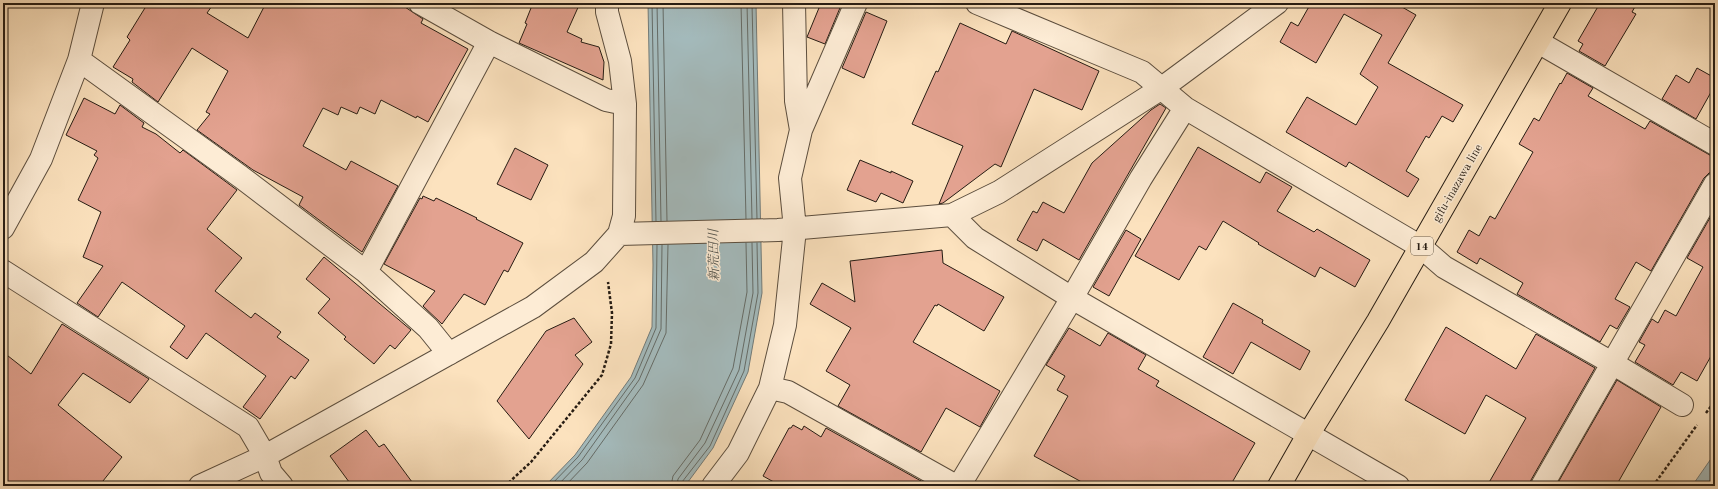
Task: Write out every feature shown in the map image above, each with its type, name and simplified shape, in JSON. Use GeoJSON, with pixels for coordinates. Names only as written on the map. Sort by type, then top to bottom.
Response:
{"type":"FeatureCollection","features":[{"type":"Feature","properties":{"kind":"main road","name":"gifu-inazawa line"},"geometry":{"type":"LineString","coordinates":[[1279,486],[1308,435],[1378,321],[1560,3]]}},
{"type":"Feature","properties":{"kind":"street"},"geometry":{"type":"LineString","coordinates":[[3,228],[41,159],[79,60],[93,3]]}},
{"type":"Feature","properties":{"kind":"street"},"geometry":{"type":"LineString","coordinates":[[420,3],[489,42],[606,100],[625,104]]}},
{"type":"Feature","properties":{"kind":"street"},"geometry":{"type":"LineString","coordinates":[[200,486],[265,456],[533,307],[594,262],[619,234],[624,216],[625,104],[620,61],[607,12],[607,3]]}},
{"type":"Feature","properties":{"kind":"street"},"geometry":{"type":"LineString","coordinates":[[794,3],[796,101],[801,130]]}},
{"type":"Feature","properties":{"kind":"street"},"geometry":{"type":"LineString","coordinates":[[713,486],[738,453],[770,388],[785,325],[786,229],[790,178],[801,130],[856,3]]}},
{"type":"Feature","properties":{"kind":"street"},"geometry":{"type":"LineString","coordinates":[[978,3],[1142,72],[1185,108],[1421,247],[1444,267],[1612,363],[1682,405]]}},
{"type":"Feature","properties":{"kind":"street"},"geometry":{"type":"LineString","coordinates":[[619,234],[786,229],[952,215],[999,192],[1162,88],[1277,3]]}},
{"type":"Feature","properties":{"kind":"street"},"geometry":{"type":"LineString","coordinates":[[366,272],[489,42]]}},
{"type":"Feature","properties":{"kind":"street"},"geometry":{"type":"LineString","coordinates":[[1538,42],[1715,144]]}},
{"type":"Feature","properties":{"kind":"street"},"geometry":{"type":"LineString","coordinates":[[79,60],[241,177],[366,272],[428,328],[449,354]]}},
{"type":"Feature","properties":{"kind":"street"},"geometry":{"type":"LineString","coordinates":[[959,486],[1185,108]]}},
{"type":"Feature","properties":{"kind":"street"},"geometry":{"type":"LineString","coordinates":[[1542,486],[1715,184]]}},
{"type":"Feature","properties":{"kind":"street"},"geometry":{"type":"LineString","coordinates":[[952,215],[974,238],[1072,298],[1398,486]]}},
{"type":"Feature","properties":{"kind":"street"},"geometry":{"type":"LineString","coordinates":[[3,271],[248,427],[265,456],[271,473],[282,486]]}},
{"type":"Feature","properties":{"kind":"street"},"geometry":{"type":"LineString","coordinates":[[770,388],[788,392],[956,486]]}},
{"type":"Feature","properties":{"kind":"path"},"geometry":{"type":"LineString","coordinates":[[505,486],[532,462],[602,375],[611,344],[612,313],[605,250]]}},
{"type":"Feature","properties":{"kind":"path"},"geometry":{"type":"LineString","coordinates":[[1653,486],[1715,402]]}},
{"type":"Feature","properties":{"kind":"water","name":"新荒田川"},"geometry":{"type":"Polygon","coordinates":[[[648,3],[756,3],[762,293],[748,372],[713,448],[685,486],[545,486],[575,455],[631,377],[652,327],[653,265],[648,3]]]}},
{"type":"Feature","properties":{"kind":"water"},"geometry":{"type":"Polygon","coordinates":[[[1715,453],[1715,486],[1692,486],[1715,453]]]}},
{"type":"Feature","properties":{"kind":"building"},"geometry":{"type":"Polygon","coordinates":[[[148,3],[214,3],[207,13],[248,38],[266,3],[399,3],[423,19],[421,23],[468,49],[428,122],[417,116],[416,118],[381,100],[375,114],[360,107],[357,114],[341,107],[338,115],[323,108],[303,146],[346,170],[351,161],[398,186],[362,252],[299,205],[303,197],[253,170],[197,130],[210,114],[206,112],[228,71],[192,48],[158,102],[132,82],[133,79],[113,67],[130,40],[127,37],[148,3]]]}},
{"type":"Feature","properties":{"kind":"building"},"geometry":{"type":"Polygon","coordinates":[[[533,3],[580,3],[567,32],[582,39],[581,42],[599,47],[604,62],[603,80],[519,43],[527,24],[525,23],[533,3]]]}},
{"type":"Feature","properties":{"kind":"building"},"geometry":{"type":"Polygon","coordinates":[[[821,3],[842,3],[825,44],[807,37],[821,3]]]}},
{"type":"Feature","properties":{"kind":"building"},"geometry":{"type":"Polygon","coordinates":[[[1311,3],[1395,3],[1416,15],[1388,63],[1463,105],[1453,122],[1442,116],[1429,138],[1426,136],[1406,171],[1419,179],[1408,197],[1349,162],[1346,167],[1286,132],[1307,97],[1356,125],[1378,87],[1360,74],[1382,35],[1344,14],[1316,63],[1280,42],[1291,22],[1298,26],[1311,3]]]}},
{"type":"Feature","properties":{"kind":"building"},"geometry":{"type":"Polygon","coordinates":[[[1600,3],[1637,3],[1632,12],[1636,14],[1605,66],[1579,51],[1583,44],[1578,41],[1600,3]]]}},
{"type":"Feature","properties":{"kind":"building"},"geometry":{"type":"Polygon","coordinates":[[[866,12],[887,21],[864,78],[842,68],[866,12]]]}},
{"type":"Feature","properties":{"kind":"building"},"geometry":{"type":"Polygon","coordinates":[[[960,23],[1006,44],[1012,31],[1099,71],[1082,110],[1034,89],[1001,167],[995,164],[943,203],[939,204],[963,146],[912,124],[960,23]]]}},
{"type":"Feature","properties":{"kind":"building"},"geometry":{"type":"Polygon","coordinates":[[[1697,68],[1715,78],[1715,85],[1696,119],[1662,99],[1676,75],[1689,83],[1697,68]]]}},
{"type":"Feature","properties":{"kind":"building"},"geometry":{"type":"Polygon","coordinates":[[[1567,73],[1593,88],[1588,96],[1645,129],[1650,121],[1715,158],[1715,172],[1709,173],[1704,178],[1651,271],[1636,262],[1615,299],[1630,307],[1617,329],[1610,325],[1600,342],[1517,294],[1523,283],[1480,258],[1477,264],[1457,252],[1469,230],[1479,236],[1490,216],[1495,219],[1533,152],[1519,144],[1534,118],[1539,121],[1567,73]]]}},
{"type":"Feature","properties":{"kind":"building"},"geometry":{"type":"Polygon","coordinates":[[[84,98],[115,114],[120,105],[144,123],[142,127],[156,134],[180,153],[183,150],[237,190],[207,229],[242,258],[215,291],[251,318],[255,313],[281,332],[277,337],[309,360],[295,379],[291,376],[260,419],[243,407],[266,376],[206,333],[187,359],[170,347],[185,326],[122,282],[98,317],[77,303],[103,266],[83,257],[101,212],[78,200],[98,158],[94,155],[97,151],[66,135],[84,98]]]}},
{"type":"Feature","properties":{"kind":"building"},"geometry":{"type":"Polygon","coordinates":[[[1160,104],[1166,108],[1079,260],[1043,239],[1037,251],[1017,240],[1033,211],[1037,213],[1043,202],[1064,213],[1092,163],[1151,110],[1160,104]]]}},
{"type":"Feature","properties":{"kind":"building"},"geometry":{"type":"Polygon","coordinates":[[[1198,147],[1260,183],[1266,172],[1292,187],[1277,211],[1314,232],[1317,229],[1370,260],[1355,287],[1320,267],[1315,277],[1258,244],[1259,243],[1223,221],[1206,250],[1199,246],[1179,280],[1135,256],[1198,147]]]}},
{"type":"Feature","properties":{"kind":"building"},"geometry":{"type":"Polygon","coordinates":[[[515,148],[548,165],[531,200],[497,184],[515,148]]]}},
{"type":"Feature","properties":{"kind":"building"},"geometry":{"type":"Polygon","coordinates":[[[860,160],[913,181],[903,203],[881,193],[876,202],[847,190],[860,160]]]}},
{"type":"Feature","properties":{"kind":"building"},"geometry":{"type":"Polygon","coordinates":[[[423,196],[434,201],[436,198],[523,243],[508,272],[504,270],[485,305],[464,294],[442,324],[423,306],[435,291],[384,264],[420,198],[422,199],[423,196]]]}},
{"type":"Feature","properties":{"kind":"building"},"geometry":{"type":"Polygon","coordinates":[[[1715,209],[1715,349],[1697,381],[1681,372],[1673,385],[1635,362],[1645,345],[1639,342],[1652,319],[1658,323],[1665,310],[1676,316],[1703,267],[1687,258],[1715,209]]]}},
{"type":"Feature","properties":{"kind":"building"},"geometry":{"type":"Polygon","coordinates":[[[1126,230],[1141,239],[1109,296],[1093,287],[1126,230]]]}},
{"type":"Feature","properties":{"kind":"building"},"geometry":{"type":"Polygon","coordinates":[[[942,250],[943,263],[1004,297],[984,331],[938,304],[937,306],[935,305],[913,342],[1000,391],[980,427],[946,408],[921,452],[838,406],[850,385],[826,371],[851,328],[810,304],[822,283],[855,302],[850,261],[942,250]]]}},
{"type":"Feature","properties":{"kind":"building"},"geometry":{"type":"Polygon","coordinates":[[[324,257],[411,330],[395,349],[390,345],[374,364],[344,339],[346,337],[318,313],[330,299],[306,279],[324,257]]]}},
{"type":"Feature","properties":{"kind":"building"},"geometry":{"type":"Polygon","coordinates":[[[1233,303],[1263,320],[1262,323],[1310,351],[1300,370],[1251,342],[1233,374],[1203,357],[1233,303]]]}},
{"type":"Feature","properties":{"kind":"building"},"geometry":{"type":"Polygon","coordinates":[[[574,318],[592,342],[575,355],[583,364],[529,439],[497,401],[546,331],[574,318]]]}},
{"type":"Feature","properties":{"kind":"building"},"geometry":{"type":"Polygon","coordinates":[[[62,324],[149,379],[130,403],[83,373],[58,405],[122,457],[99,486],[3,486],[3,352],[31,374],[62,324]]]}},
{"type":"Feature","properties":{"kind":"building"},"geometry":{"type":"Polygon","coordinates":[[[1446,327],[1516,369],[1536,334],[1595,368],[1531,480],[1530,486],[1487,486],[1526,418],[1486,395],[1465,434],[1405,400],[1446,327]]]}},
{"type":"Feature","properties":{"kind":"building"},"geometry":{"type":"Polygon","coordinates":[[[1069,328],[1100,346],[1108,333],[1146,355],[1138,369],[1159,381],[1156,386],[1255,443],[1230,486],[1089,486],[1034,456],[1068,396],[1057,390],[1065,376],[1046,365],[1069,328]]]}},
{"type":"Feature","properties":{"kind":"building"},"geometry":{"type":"Polygon","coordinates":[[[1617,380],[1661,407],[1616,486],[1556,486],[1617,380]]]}},
{"type":"Feature","properties":{"kind":"building"},"geometry":{"type":"Polygon","coordinates":[[[793,425],[802,430],[804,426],[821,437],[826,428],[930,486],[781,486],[763,476],[789,428],[793,425]]]}},
{"type":"Feature","properties":{"kind":"building"},"geometry":{"type":"Polygon","coordinates":[[[366,430],[379,447],[384,444],[415,486],[352,486],[330,456],[366,430]]]}}]}
